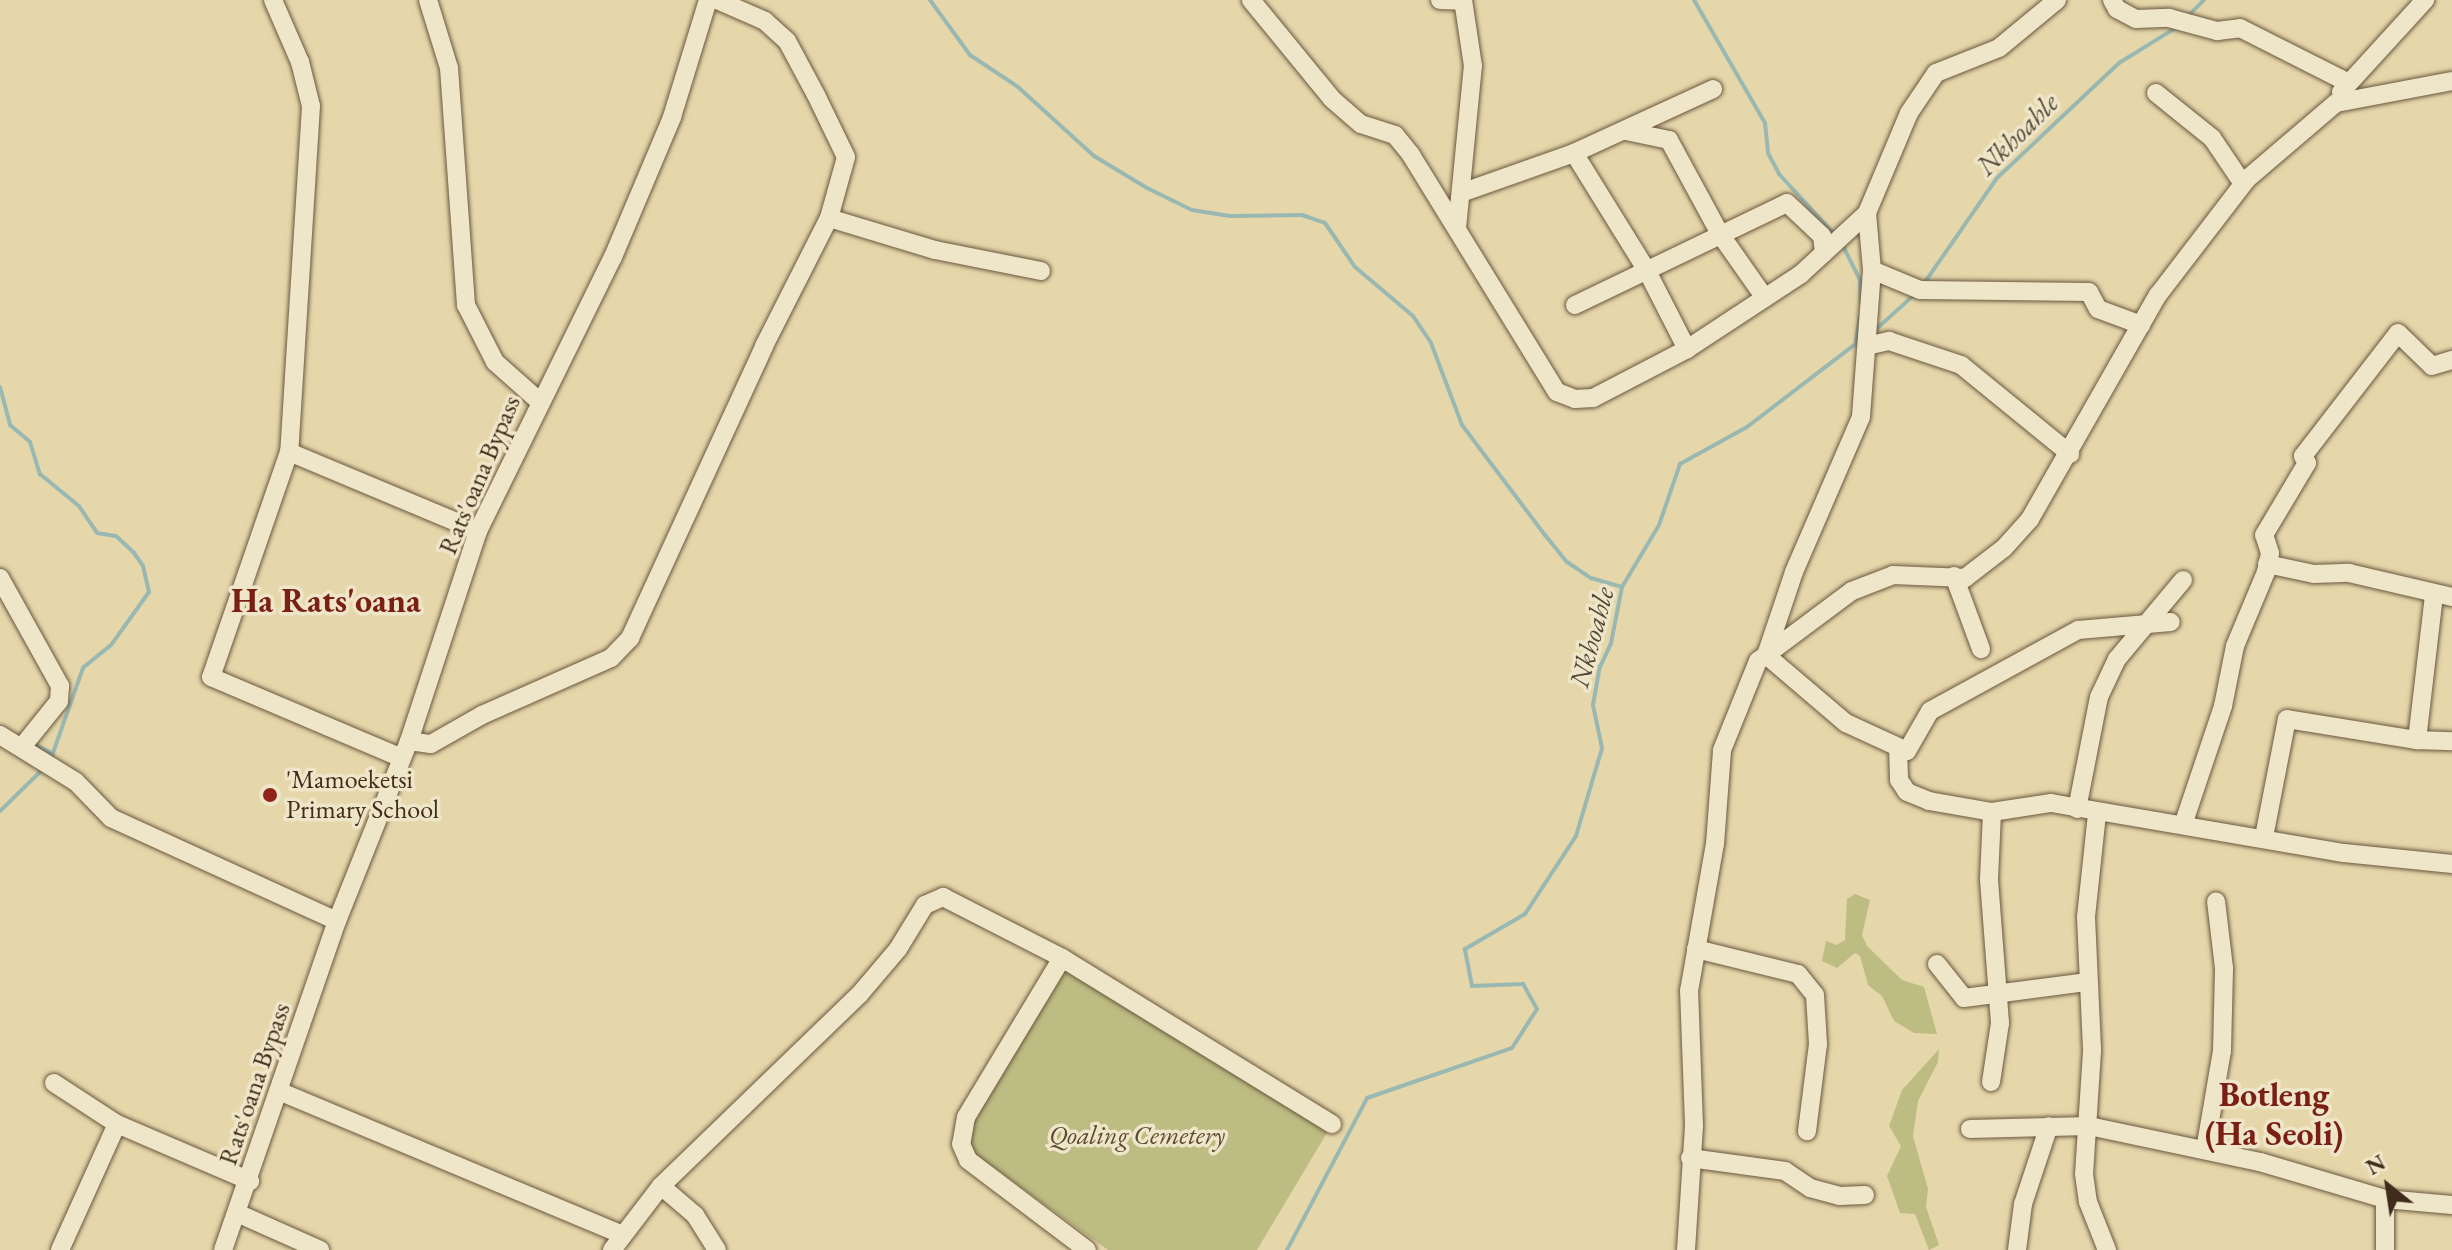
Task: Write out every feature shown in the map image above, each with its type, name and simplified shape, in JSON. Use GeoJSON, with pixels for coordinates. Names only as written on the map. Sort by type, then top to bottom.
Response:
{"type":"FeatureCollection","features":[{"type":"Feature","properties":{"kind":"street"},"geometry":{"type":"LineString","coordinates":[[273,0],[300,62],[311,106],[289,452],[211,677],[406,749],[431,744],[482,715],[611,658],[630,638],[764,346],[829,218],[846,157],[816,95],[787,41],[765,21],[717,0]]}},
{"type":"Feature","properties":{"kind":"street"},"geometry":{"type":"LineString","coordinates":[[428,0],[449,68],[466,305],[495,362],[540,402]]}},
{"type":"Feature","properties":{"kind":"street","name":"Rats'oana Bypass"},"geometry":{"type":"LineString","coordinates":[[223,1250],[281,1092],[337,921],[406,749],[478,531],[613,257],[672,117],[708,0]]}},
{"type":"Feature","properties":{"kind":"street"},"geometry":{"type":"LineString","coordinates":[[1251,0],[1332,99],[1361,124],[1395,135],[1457,228],[1557,392],[1575,399],[1593,398],[1687,349],[1765,298],[1824,253],[1867,213],[1909,113],[1936,73],[1999,48],[2057,0]]}},
{"type":"Feature","properties":{"kind":"street"},"geometry":{"type":"LineString","coordinates":[[1440,0],[1463,1],[1473,66],[1457,228]]}},
{"type":"Feature","properties":{"kind":"street"},"geometry":{"type":"LineString","coordinates":[[2112,0],[2117,9],[2136,19],[2169,18],[2217,31],[2240,28],[2347,82]]}},
{"type":"Feature","properties":{"kind":"street"},"geometry":{"type":"LineString","coordinates":[[1686,1250],[1694,1125],[1689,991],[1715,844],[1722,750],[1758,661],[1852,591],[1893,575],[1965,578],[2013,538],[2030,519],[2070,454],[2141,325],[2243,184],[2336,103],[2347,82],[2425,0]]}},
{"type":"Feature","properties":{"kind":"street"},"geometry":{"type":"LineString","coordinates":[[2336,103],[2452,81]]}},
{"type":"Feature","properties":{"kind":"street"},"geometry":{"type":"LineString","coordinates":[[1461,193],[1574,153],[1713,89]]}},
{"type":"Feature","properties":{"kind":"street"},"geometry":{"type":"LineString","coordinates":[[2156,93],[2212,138],[2243,184]]}},
{"type":"Feature","properties":{"kind":"street"},"geometry":{"type":"LineString","coordinates":[[1626,131],[1669,140],[1720,234],[1765,298]]}},
{"type":"Feature","properties":{"kind":"street"},"geometry":{"type":"LineString","coordinates":[[1574,153],[1646,269],[1687,349]]}},
{"type":"Feature","properties":{"kind":"street"},"geometry":{"type":"LineString","coordinates":[[1575,305],[1787,203],[1822,236],[1824,253]]}},
{"type":"Feature","properties":{"kind":"street"},"geometry":{"type":"LineString","coordinates":[[1766,655],[1794,572],[1861,417],[1872,270],[1867,213]]}},
{"type":"Feature","properties":{"kind":"street"},"geometry":{"type":"LineString","coordinates":[[829,218],[935,250],[1041,271]]}},
{"type":"Feature","properties":{"kind":"street"},"geometry":{"type":"LineString","coordinates":[[1872,270],[1920,290],[2089,292],[2098,309],[2141,325]]}},
{"type":"Feature","properties":{"kind":"street"},"geometry":{"type":"LineString","coordinates":[[2183,825],[2223,706],[2235,646],[2267,564],[2264,535],[2307,463],[2303,456],[2398,333],[2432,366],[2452,360]]}},
{"type":"Feature","properties":{"kind":"street"},"geometry":{"type":"LineString","coordinates":[[1867,346],[1889,341],[1961,365],[2070,454]]}},
{"type":"Feature","properties":{"kind":"street"},"geometry":{"type":"LineString","coordinates":[[289,452],[478,531]]}},
{"type":"Feature","properties":{"kind":"street"},"geometry":{"type":"LineString","coordinates":[[2267,564],[2314,574],[2360,575],[2443,596],[2417,740]]}},
{"type":"Feature","properties":{"kind":"street"},"geometry":{"type":"LineString","coordinates":[[1954,576],[1981,649]]}},
{"type":"Feature","properties":{"kind":"street"},"geometry":{"type":"LineString","coordinates":[[0,578],[60,686],[59,701],[8,743],[76,782],[111,818],[337,921]]}},
{"type":"Feature","properties":{"kind":"street"},"geometry":{"type":"LineString","coordinates":[[2077,809],[2099,697],[2117,659],[2183,580]]}},
{"type":"Feature","properties":{"kind":"street"},"geometry":{"type":"LineString","coordinates":[[1766,655],[1846,723],[1907,751],[1930,711],[2078,630],[2171,622]]}},
{"type":"Feature","properties":{"kind":"street"},"geometry":{"type":"LineString","coordinates":[[2264,837],[2287,719],[2417,740],[2452,741]]}},
{"type":"Feature","properties":{"kind":"street"},"geometry":{"type":"LineString","coordinates":[[1898,748],[1899,780],[1907,792],[1929,801],[1992,812],[2051,803],[2097,814],[2264,837],[2344,853],[2452,864]]}},
{"type":"Feature","properties":{"kind":"street"},"geometry":{"type":"LineString","coordinates":[[1991,1082],[1999,995],[1989,879],[1992,812]]}},
{"type":"Feature","properties":{"kind":"street"},"geometry":{"type":"LineString","coordinates":[[2097,814],[2086,917],[2092,1051],[2084,1174],[2088,1202],[2110,1249]]}},
{"type":"Feature","properties":{"kind":"street"},"geometry":{"type":"LineString","coordinates":[[281,1092],[617,1242],[661,1186],[859,995],[898,949],[925,905],[943,897],[1062,958],[1332,1124]]}},
{"type":"Feature","properties":{"kind":"street"},"geometry":{"type":"LineString","coordinates":[[2205,1150],[2222,1051],[2224,968],[2216,901]]}},
{"type":"Feature","properties":{"kind":"street"},"geometry":{"type":"LineString","coordinates":[[1696,949],[1798,974],[1815,995],[1818,1044],[1807,1131]]}},
{"type":"Feature","properties":{"kind":"street"},"geometry":{"type":"LineString","coordinates":[[1062,958],[966,1117],[961,1144],[968,1160],[1087,1250]]}},
{"type":"Feature","properties":{"kind":"street"},"geometry":{"type":"LineString","coordinates":[[1937,964],[1964,998],[2088,982]]}},
{"type":"Feature","properties":{"kind":"street"},"geometry":{"type":"LineString","coordinates":[[54,1083],[117,1124],[250,1181]]}},
{"type":"Feature","properties":{"kind":"street"},"geometry":{"type":"LineString","coordinates":[[60,1250],[117,1124]]}},
{"type":"Feature","properties":{"kind":"street"},"geometry":{"type":"LineString","coordinates":[[2017,1250],[2023,1204],[2049,1126]]}},
{"type":"Feature","properties":{"kind":"street"},"geometry":{"type":"LineString","coordinates":[[1970,1129],[2089,1126],[2314,1176],[2385,1199],[2452,1205]]}},
{"type":"Feature","properties":{"kind":"street"},"geometry":{"type":"LineString","coordinates":[[1690,1158],[1785,1171],[1810,1188],[1839,1196],[1865,1195]]}},
{"type":"Feature","properties":{"kind":"street"},"geometry":{"type":"LineString","coordinates":[[661,1186],[695,1215],[717,1250]]}},
{"type":"Feature","properties":{"kind":"street"},"geometry":{"type":"LineString","coordinates":[[2385,1199],[2385,1250]]}},
{"type":"Feature","properties":{"kind":"street"},"geometry":{"type":"LineString","coordinates":[[237,1213],[320,1250]]}},
{"type":"Feature","properties":{"kind":"green space"},"geometry":{"type":"Polygon","coordinates":[[[1855,894],[1870,900],[1862,935],[1867,946],[1902,980],[1924,987],[1937,1034],[1914,1033],[1894,1021],[1882,996],[1868,985],[1860,956],[1855,953],[1837,968],[1822,961],[1826,941],[1837,945],[1845,940],[1847,899],[1855,894]]]}},
{"type":"Feature","properties":{"kind":"green space","name":"Qoaling Cemetery"},"geometry":{"type":"Polygon","coordinates":[[[1062,958],[1328,1131],[1257,1250],[1108,1250],[961,1144],[1062,958]]]}},
{"type":"Feature","properties":{"kind":"green space"},"geometry":{"type":"Polygon","coordinates":[[[1939,1049],[1938,1062],[1918,1101],[1913,1136],[1928,1189],[1926,1207],[1939,1245],[1929,1250],[1915,1214],[1900,1213],[1887,1176],[1901,1146],[1889,1126],[1902,1090],[1939,1049]]]}},
{"type":"Feature","properties":{"kind":"waterway"},"geometry":{"type":"LineString","coordinates":[[930,0],[970,55],[1018,87],[1094,156],[1147,188],[1192,210],[1230,216],[1302,215],[1325,223],[1355,267],[1413,316],[1431,343],[1462,425],[1567,562],[1591,578],[1622,587]]}},
{"type":"Feature","properties":{"kind":"waterway"},"geometry":{"type":"LineString","coordinates":[[1694,0],[1765,123],[1768,153],[1779,174],[1834,234]]}},
{"type":"Feature","properties":{"kind":"waterway","name":"Nkhoahle"},"geometry":{"type":"LineString","coordinates":[[2186,18],[2204,0]]}},
{"type":"Feature","properties":{"kind":"waterway","name":"Nkhoahle"},"geometry":{"type":"LineString","coordinates":[[1925,282],[1997,178],[2119,63],[2177,27]]}},
{"type":"Feature","properties":{"kind":"waterway"},"geometry":{"type":"LineString","coordinates":[[1842,244],[1860,280],[1861,303]]}},
{"type":"Feature","properties":{"kind":"waterway","name":"Nkhoahle"},"geometry":{"type":"LineString","coordinates":[[1873,332],[1914,295]]}},
{"type":"Feature","properties":{"kind":"waterway"},"geometry":{"type":"LineString","coordinates":[[1856,341],[1860,316]]}},
{"type":"Feature","properties":{"kind":"waterway","name":"Nkhoahle"},"geometry":{"type":"LineString","coordinates":[[1287,1250],[1367,1098],[1512,1048],[1537,1009],[1523,984],[1472,986],[1465,949],[1525,914],[1576,836],[1602,748],[1593,705],[1600,667],[1611,643],[1622,587],[1659,525],[1680,464],[1747,427],[1862,339]]}},
{"type":"Feature","properties":{"kind":"waterway"},"geometry":{"type":"LineString","coordinates":[[0,387],[10,425],[30,442],[40,474],[79,506],[97,533],[116,536],[134,553],[143,566],[149,592],[111,645],[83,668],[50,761]]}},
{"type":"Feature","properties":{"kind":"waterway"},"geometry":{"type":"LineString","coordinates":[[34,744],[53,754]]}},
{"type":"Feature","properties":{"kind":"waterway"},"geometry":{"type":"LineString","coordinates":[[0,811],[44,768]]}},
{"type":"Feature","properties":{"kind":"place","name":"'Mamoeketsi Primary School"},"geometry":{"type":"Point","coordinates":[270,795]}},
{"type":"Feature","properties":{"kind":"district","name":"Ha Rats'oana"},"geometry":{"type":"Point","coordinates":[326,601]}},
{"type":"Feature","properties":{"kind":"district","name":"Botleng (Ha Seoli)"},"geometry":{"type":"Point","coordinates":[2274,1114]}}]}
